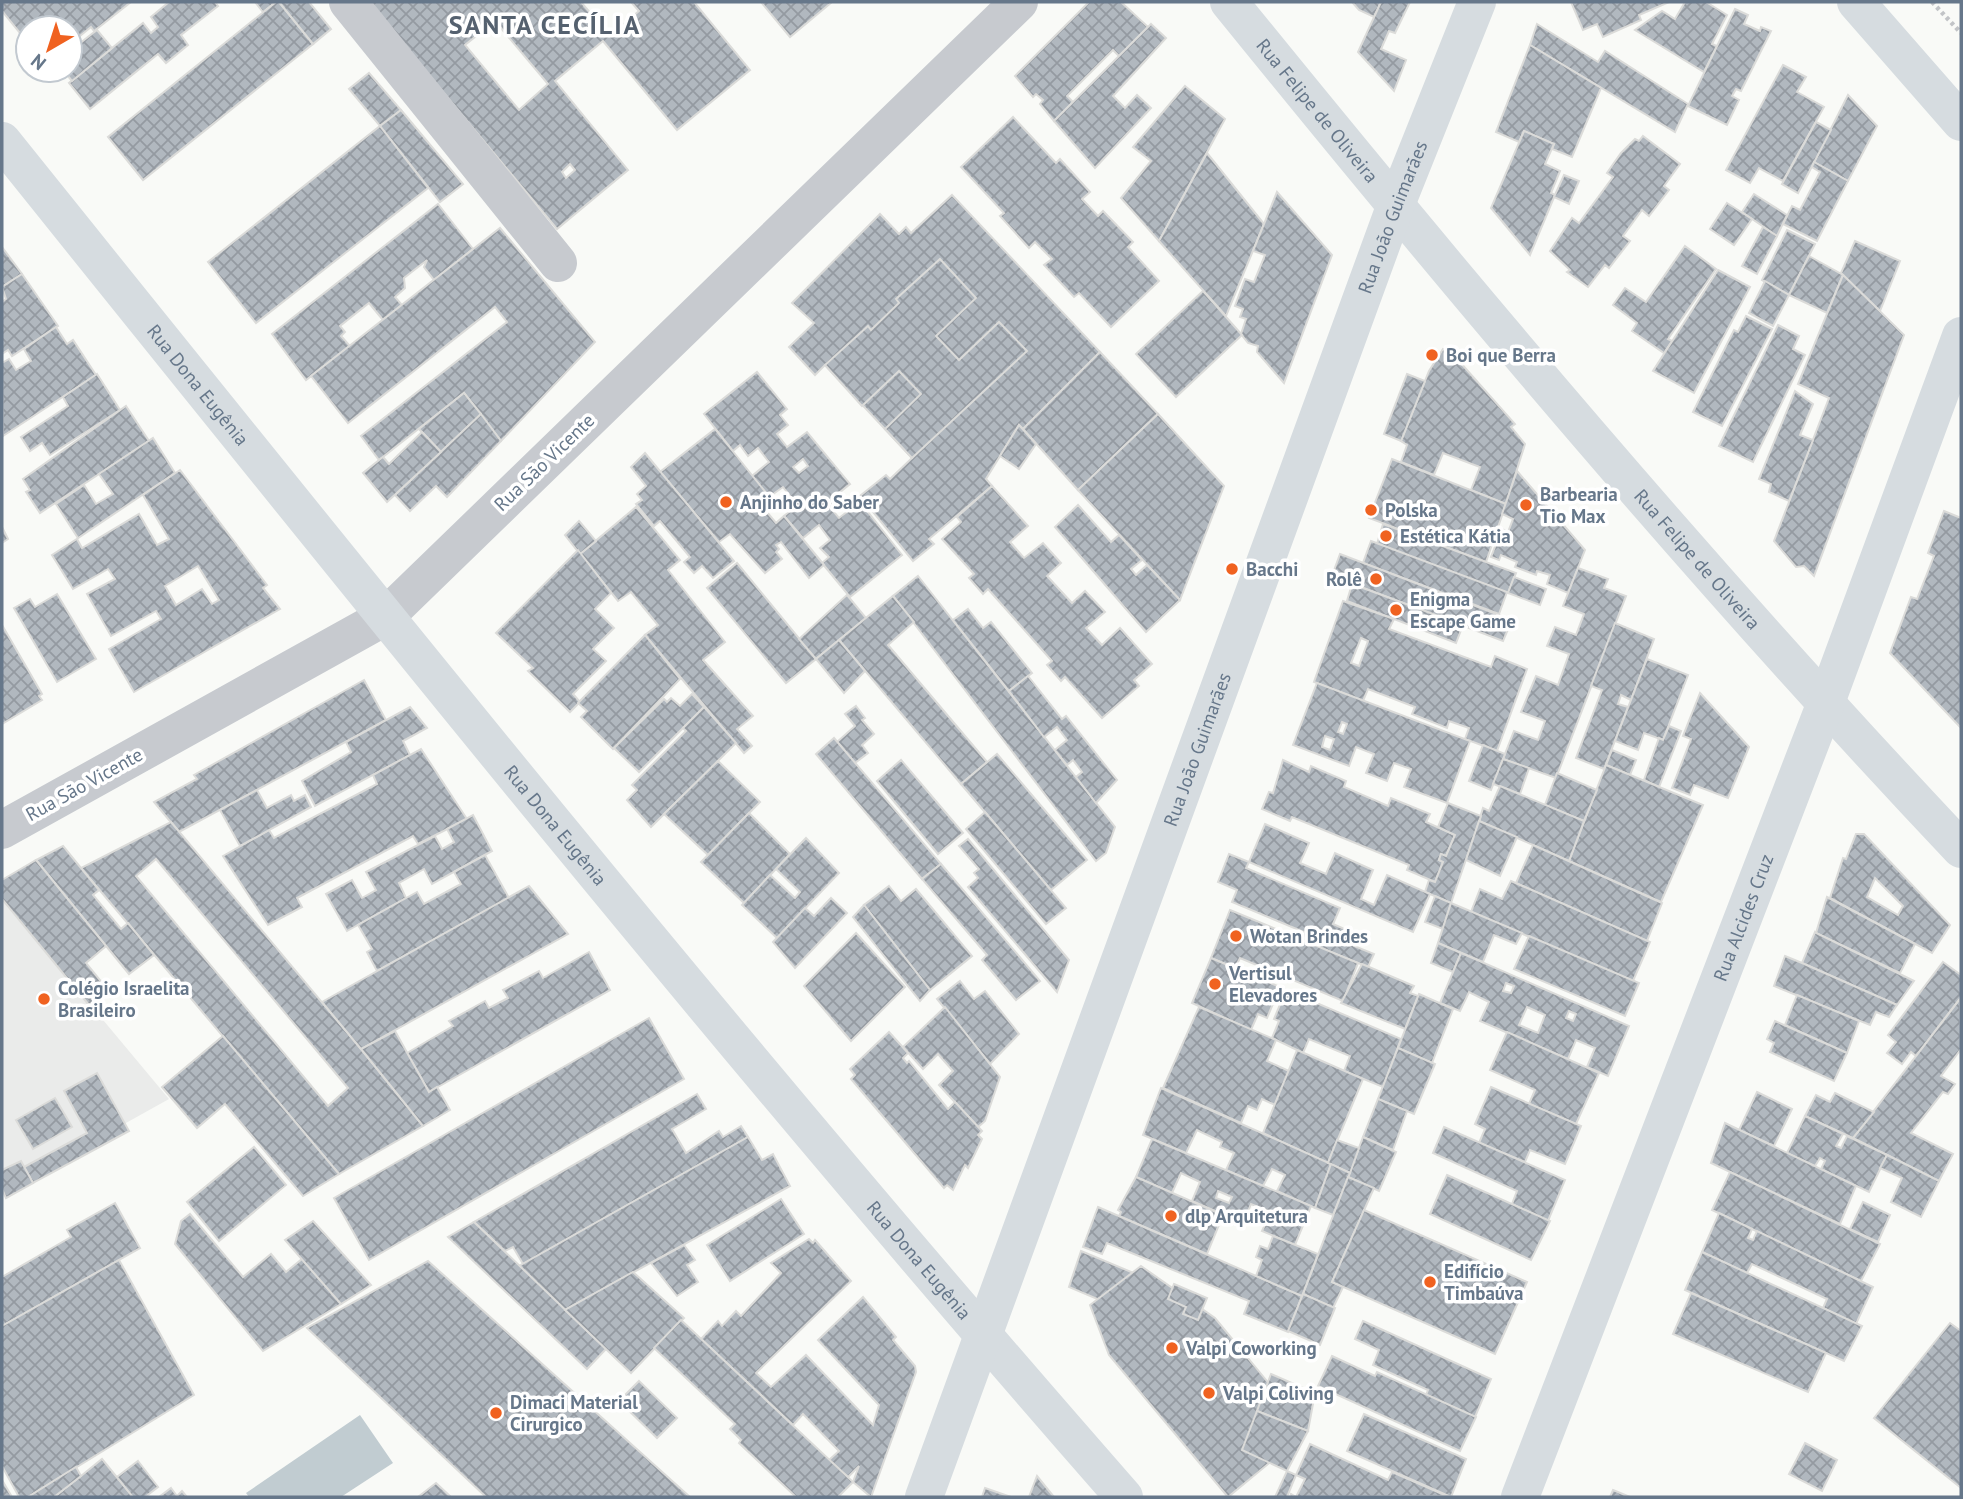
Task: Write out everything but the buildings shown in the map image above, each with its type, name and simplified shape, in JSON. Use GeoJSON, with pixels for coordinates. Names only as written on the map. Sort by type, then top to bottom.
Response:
{"type":"FeatureCollection","features":[{"type":"Feature","properties":{"kind":"street"},"geometry":{"type":"LineString","coordinates":[[348,2],[558,263]]}},
{"type":"Feature","properties":{"kind":"street","name":"Rua São Vicente"},"geometry":{"type":"LineString","coordinates":[[2,830],[384,617],[1019,2]]}},
{"type":"Feature","properties":{"kind":"street","name":"Rua Felipe de Oliveira"},"geometry":{"type":"LineString","coordinates":[[1229,2],[1395,207],[1825,705],[1961,849]]}},
{"type":"Feature","properties":{"kind":"street","name":"Rua João Guimarães"},"geometry":{"type":"LineString","coordinates":[[924,1497],[1395,207],[1477,2]]}},
{"type":"Feature","properties":{"kind":"street"},"geometry":{"type":"LineString","coordinates":[[1856,2],[1961,122]]}},
{"type":"Feature","properties":{"kind":"street","name":"Rua Dona Eugênia"},"geometry":{"type":"LineString","coordinates":[[2,141],[384,617],[984,1337],[1124,1497]]}},
{"type":"Feature","properties":{"kind":"street","name":"Rua Alcides Cruz"},"geometry":{"type":"LineString","coordinates":[[1520,1497],[1825,705],[1961,336]]}},
{"type":"Feature","properties":{"kind":"path"},"geometry":{"type":"LineString","coordinates":[[1932,2],[1961,33]]}},
{"type":"Feature","properties":{"kind":"shaded area","name":"Colégio Israelita Brasileiro"},"geometry":{"type":"Polygon","coordinates":[[[2,899],[169,1099],[2,1192],[2,899]]]}},
{"type":"Feature","properties":{"kind":"shaded area"},"geometry":{"type":"Polygon","coordinates":[[[360,1415],[393,1463],[341,1497],[249,1497],[246,1493],[360,1415]]]}},
{"type":"Feature","properties":{"kind":"place","name":"Boi que Berra"},"geometry":{"type":"Point","coordinates":[1432,355]}},
{"type":"Feature","properties":{"kind":"place","name":"Anjinho do Saber"},"geometry":{"type":"Point","coordinates":[726,502]}},
{"type":"Feature","properties":{"kind":"place","name":"Barbearia Tio Max"},"geometry":{"type":"Point","coordinates":[1526,505]}},
{"type":"Feature","properties":{"kind":"place","name":"Polska"},"geometry":{"type":"Point","coordinates":[1371,510]}},
{"type":"Feature","properties":{"kind":"place","name":"Estética Kátia"},"geometry":{"type":"Point","coordinates":[1386,536]}},
{"type":"Feature","properties":{"kind":"place","name":"Bacchi"},"geometry":{"type":"Point","coordinates":[1232,569]}},
{"type":"Feature","properties":{"kind":"place","name":"Rolê"},"geometry":{"type":"Point","coordinates":[1376,579]}},
{"type":"Feature","properties":{"kind":"place","name":"Enigma Escape Game"},"geometry":{"type":"Point","coordinates":[1396,610]}},
{"type":"Feature","properties":{"kind":"place","name":"Wotan Brindes"},"geometry":{"type":"Point","coordinates":[1236,936]}},
{"type":"Feature","properties":{"kind":"place","name":"Vertisul Elevadores"},"geometry":{"type":"Point","coordinates":[1215,984]}},
{"type":"Feature","properties":{"kind":"place","name":"Colégio Israelita Brasileiro"},"geometry":{"type":"Point","coordinates":[44,999]}},
{"type":"Feature","properties":{"kind":"place","name":"dlp Arquitetura"},"geometry":{"type":"Point","coordinates":[1171,1216]}},
{"type":"Feature","properties":{"kind":"place","name":"Edifício Timbaúva"},"geometry":{"type":"Point","coordinates":[1430,1282]}},
{"type":"Feature","properties":{"kind":"place","name":"Valpi Coworking"},"geometry":{"type":"Point","coordinates":[1172,1348]}},
{"type":"Feature","properties":{"kind":"place","name":"Valpi Coliving"},"geometry":{"type":"Point","coordinates":[1209,1393]}},
{"type":"Feature","properties":{"kind":"place","name":"Dimaci Material Cirurgico"},"geometry":{"type":"Point","coordinates":[496,1413]}},
{"type":"Feature","properties":{"kind":"district","name":"SANTA CECÍLIA"},"geometry":{"type":"Point","coordinates":[545,25]}}]}
